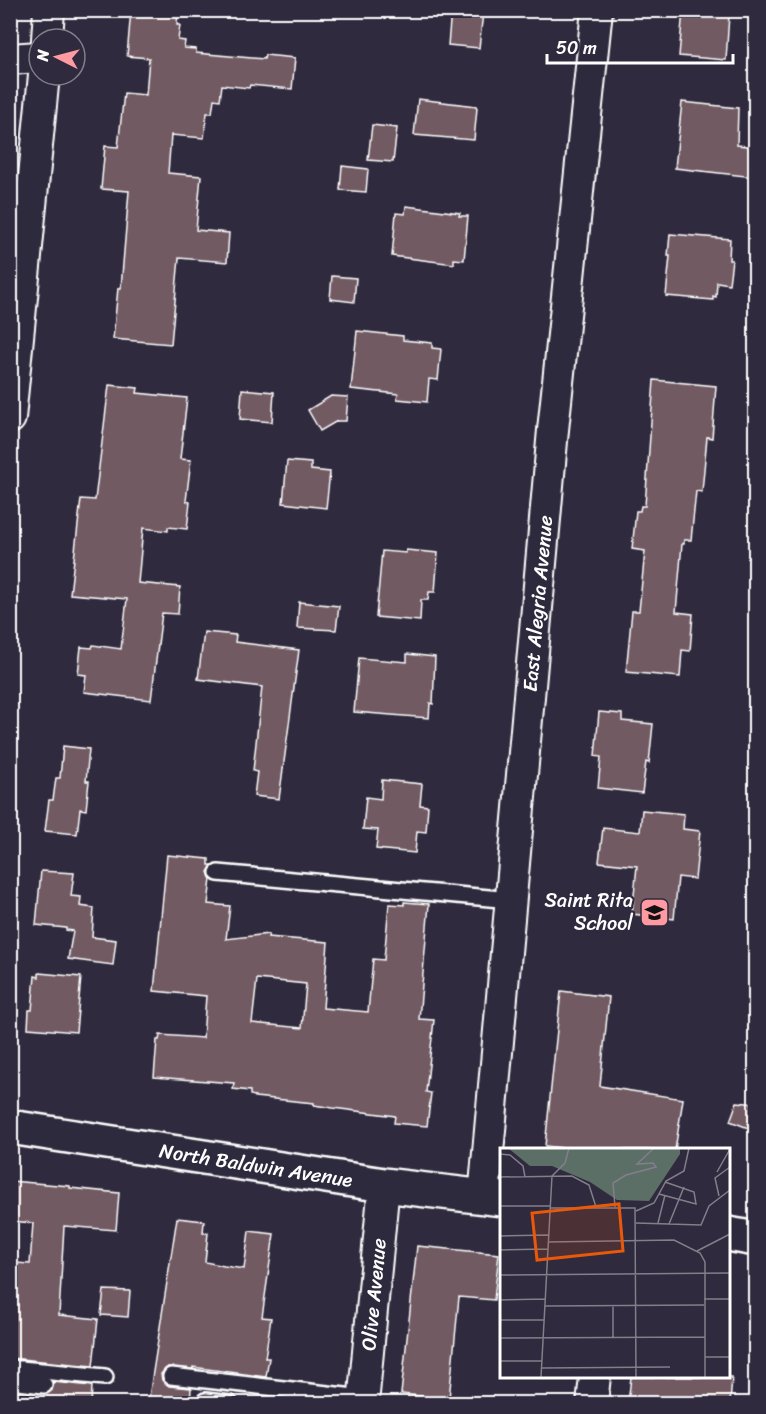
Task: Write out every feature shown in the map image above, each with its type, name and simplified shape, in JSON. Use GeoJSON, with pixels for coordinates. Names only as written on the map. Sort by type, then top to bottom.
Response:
{"type":"FeatureCollection","features":[{"type":"Feature","properties":{"kind":"street"},"geometry":{"type":"LineString","coordinates":[[48,27],[49,10]]}},
{"type":"Feature","properties":{"kind":"street","name":"East Alegria Avenue"},"geometry":{"type":"LineString","coordinates":[[493,1198],[511,900],[553,430],[597,10]]}},
{"type":"Feature","properties":{"kind":"street"},"geometry":{"type":"LineString","coordinates":[[10,59],[27,58]]}},
{"type":"Feature","properties":{"kind":"street"},"geometry":{"type":"LineString","coordinates":[[10,418],[43,87]]}},
{"type":"Feature","properties":{"kind":"street","name":"North Baldwin Avenue"},"geometry":{"type":"LineString","coordinates":[[10,1127],[384,1185],[493,1198]]}},
{"type":"Feature","properties":{"kind":"street","name":"Olive Avenue"},"geometry":{"type":"LineString","coordinates":[[363,1401],[384,1185]]}},
{"type":"Feature","properties":{"kind":"street"},"geometry":{"type":"LineString","coordinates":[[730,1234],[756,1239]]}},
{"type":"Feature","properties":{"kind":"street"},"geometry":{"type":"LineString","coordinates":[[592,1404],[595,1378]]}},
{"type":"Feature","properties":{"kind":"lane"},"geometry":{"type":"LineString","coordinates":[[218,873],[511,900]]}},
{"type":"Feature","properties":{"kind":"lane"},"geometry":{"type":"LineString","coordinates":[[10,1368],[105,1377]]}},
{"type":"Feature","properties":{"kind":"lane"},"geometry":{"type":"LineString","coordinates":[[171,1376],[363,1401]]}},
{"type":"Feature","properties":{"kind":"lane"},"geometry":{"type":"LineString","coordinates":[[10,1381],[44,1385]]}},
{"type":"Feature","properties":{"kind":"lane"},"geometry":{"type":"LineString","coordinates":[[205,1401],[230,1404]]}},
{"type":"Feature","properties":{"kind":"building"},"geometry":{"type":"Polygon","coordinates":[[[131,10],[178,10],[177,25],[180,25],[178,40],[185,41],[184,48],[196,49],[196,53],[264,59],[265,55],[295,58],[292,89],[222,85],[220,100],[214,99],[212,113],[207,113],[204,138],[171,135],[168,173],[201,176],[196,230],[229,233],[227,262],[179,258],[171,344],[113,339],[118,288],[121,288],[129,191],[101,189],[105,146],[118,147],[124,93],[146,95],[149,58],[127,56],[131,10]]]}},
{"type":"Feature","properties":{"kind":"building"},"geometry":{"type":"Polygon","coordinates":[[[451,10],[475,10],[483,13],[479,48],[448,45],[451,10]]]}},
{"type":"Feature","properties":{"kind":"building"},"geometry":{"type":"Polygon","coordinates":[[[683,10],[724,10],[723,15],[729,15],[726,60],[679,56],[683,10]]]}},
{"type":"Feature","properties":{"kind":"building"},"geometry":{"type":"Polygon","coordinates":[[[418,99],[476,106],[474,140],[414,135],[418,99]]]}},
{"type":"Feature","properties":{"kind":"building"},"geometry":{"type":"Polygon","coordinates":[[[682,102],[738,108],[737,145],[756,147],[754,177],[675,168],[682,102]]]}},
{"type":"Feature","properties":{"kind":"building"},"geometry":{"type":"Polygon","coordinates":[[[372,125],[397,128],[393,162],[368,160],[372,125]]]}},
{"type":"Feature","properties":{"kind":"building"},"geometry":{"type":"Polygon","coordinates":[[[342,166],[368,169],[366,192],[340,190],[342,166]]]}},
{"type":"Feature","properties":{"kind":"building"},"geometry":{"type":"Polygon","coordinates":[[[406,206],[468,216],[464,260],[454,259],[454,264],[392,256],[396,213],[405,214],[406,206]]]}},
{"type":"Feature","properties":{"kind":"building"},"geometry":{"type":"Polygon","coordinates":[[[670,234],[730,239],[729,260],[732,260],[729,284],[717,282],[716,297],[713,296],[713,300],[666,296],[670,234]]]}},
{"type":"Feature","properties":{"kind":"building"},"geometry":{"type":"Polygon","coordinates":[[[332,276],[356,278],[354,302],[330,299],[332,276]]]}},
{"type":"Feature","properties":{"kind":"building"},"geometry":{"type":"Polygon","coordinates":[[[357,331],[403,336],[403,340],[432,343],[432,348],[441,349],[438,380],[429,379],[427,402],[397,399],[398,394],[351,389],[357,331]]]}},
{"type":"Feature","properties":{"kind":"building"},"geometry":{"type":"Polygon","coordinates":[[[654,380],[716,386],[712,438],[707,437],[702,492],[696,491],[691,540],[684,540],[682,544],[676,612],[693,614],[690,651],[682,650],[680,677],[626,672],[632,611],[639,611],[645,551],[632,549],[636,511],[640,511],[641,506],[645,506],[654,380]]]}},
{"type":"Feature","properties":{"kind":"building"},"geometry":{"type":"Polygon","coordinates":[[[109,385],[138,388],[137,393],[187,398],[180,459],[191,460],[186,501],[190,502],[187,529],[168,527],[168,531],[143,528],[138,583],[180,587],[178,614],[162,613],[151,700],[84,692],[86,675],[78,674],[81,647],[92,648],[93,645],[121,649],[127,599],[70,594],[81,499],[95,500],[109,385]]]}},
{"type":"Feature","properties":{"kind":"building"},"geometry":{"type":"Polygon","coordinates":[[[242,389],[274,392],[272,422],[240,419],[242,389]]]}},
{"type":"Feature","properties":{"kind":"building"},"geometry":{"type":"Polygon","coordinates":[[[331,396],[348,397],[346,421],[337,421],[320,431],[308,410],[331,396]]]}},
{"type":"Feature","properties":{"kind":"building"},"geometry":{"type":"Polygon","coordinates":[[[287,461],[311,463],[311,470],[330,472],[326,508],[283,503],[287,461]]]}},
{"type":"Feature","properties":{"kind":"building"},"geometry":{"type":"Polygon","coordinates":[[[406,550],[438,553],[435,592],[429,592],[428,600],[421,600],[420,621],[376,617],[382,551],[406,553],[406,550]]]}},
{"type":"Feature","properties":{"kind":"building"},"geometry":{"type":"Polygon","coordinates":[[[299,602],[339,606],[336,630],[297,628],[299,602]]]}},
{"type":"Feature","properties":{"kind":"building"},"geometry":{"type":"Polygon","coordinates":[[[204,632],[236,635],[235,642],[299,650],[279,799],[254,796],[257,772],[253,771],[262,687],[198,679],[204,632]]]}},
{"type":"Feature","properties":{"kind":"building"},"geometry":{"type":"Polygon","coordinates":[[[407,654],[435,657],[433,704],[430,703],[429,718],[354,712],[359,658],[407,662],[407,654]]]}},
{"type":"Feature","properties":{"kind":"building"},"geometry":{"type":"Polygon","coordinates":[[[599,712],[622,714],[622,721],[653,724],[649,763],[646,762],[642,793],[598,788],[601,757],[595,756],[599,712]]]}},
{"type":"Feature","properties":{"kind":"building"},"geometry":{"type":"Polygon","coordinates":[[[63,746],[89,749],[86,810],[80,809],[77,834],[45,831],[49,800],[53,800],[56,778],[60,778],[63,746]]]}},
{"type":"Feature","properties":{"kind":"building"},"geometry":{"type":"Polygon","coordinates":[[[382,780],[422,784],[420,805],[428,806],[426,832],[417,831],[415,853],[376,849],[378,830],[363,829],[366,797],[381,799],[382,780]]]}},
{"type":"Feature","properties":{"kind":"building"},"geometry":{"type":"Polygon","coordinates":[[[642,810],[684,814],[683,829],[700,831],[695,879],[678,877],[674,919],[632,914],[637,866],[599,862],[603,828],[640,832],[642,810]]]}},
{"type":"Feature","properties":{"kind":"building"},"geometry":{"type":"Polygon","coordinates":[[[167,855],[209,859],[209,865],[212,865],[208,872],[211,879],[208,904],[230,906],[226,939],[269,934],[268,937],[328,942],[323,1008],[368,1012],[373,959],[384,960],[389,904],[404,905],[404,902],[429,904],[419,1019],[434,1020],[426,1092],[431,1093],[427,1126],[394,1123],[395,1116],[314,1105],[314,1103],[255,1097],[250,1095],[250,1091],[233,1089],[234,1083],[154,1077],[157,1040],[160,1035],[203,1038],[206,996],[154,991],[167,855]],[[257,979],[252,1023],[302,1028],[306,984],[257,979]]]}},
{"type":"Feature","properties":{"kind":"building"},"geometry":{"type":"Polygon","coordinates":[[[41,871],[74,873],[71,896],[81,897],[80,906],[94,908],[92,937],[116,940],[113,965],[68,959],[73,931],[66,930],[66,928],[36,925],[41,871]]]}},
{"type":"Feature","properties":{"kind":"building"},"geometry":{"type":"Polygon","coordinates":[[[39,973],[81,977],[76,1032],[28,1028],[35,976],[39,977],[39,973]]]}},
{"type":"Feature","properties":{"kind":"building"},"geometry":{"type":"Polygon","coordinates":[[[561,991],[609,997],[600,1086],[683,1099],[675,1148],[545,1146],[561,991]]]}},
{"type":"Feature","properties":{"kind":"building"},"geometry":{"type":"Polygon","coordinates":[[[737,1102],[756,1104],[756,1131],[730,1121],[737,1102]]]}},
{"type":"Feature","properties":{"kind":"building"},"geometry":{"type":"Polygon","coordinates":[[[10,1181],[119,1193],[116,1230],[64,1226],[59,1315],[98,1319],[93,1366],[10,1358],[10,1318],[15,1263],[30,1264],[33,1223],[10,1221],[10,1181]]]}},
{"type":"Feature","properties":{"kind":"building"},"geometry":{"type":"Polygon","coordinates":[[[177,1218],[204,1221],[203,1233],[208,1233],[205,1262],[224,1266],[244,1269],[249,1231],[274,1234],[262,1317],[271,1318],[265,1358],[269,1358],[266,1377],[193,1367],[193,1369],[168,1367],[161,1374],[162,1380],[169,1386],[191,1388],[190,1404],[148,1404],[177,1218]]]}},
{"type":"Feature","properties":{"kind":"building"},"geometry":{"type":"Polygon","coordinates":[[[417,1246],[499,1254],[494,1300],[459,1297],[449,1399],[401,1394],[417,1246]]]}},
{"type":"Feature","properties":{"kind":"building"},"geometry":{"type":"Polygon","coordinates":[[[104,1290],[130,1291],[128,1317],[101,1315],[104,1290]]]}},
{"type":"Feature","properties":{"kind":"building"},"geometry":{"type":"Polygon","coordinates":[[[732,1377],[730,1404],[628,1404],[631,1378],[732,1377]]]}},
{"type":"Feature","properties":{"kind":"building"},"geometry":{"type":"Polygon","coordinates":[[[53,1382],[92,1386],[91,1404],[10,1404],[10,1391],[47,1394],[52,1390],[53,1382]]]}},
{"type":"Feature","properties":{"kind":"place","name":"Saint Rita School"},"geometry":{"type":"Point","coordinates":[654,912]}}]}
